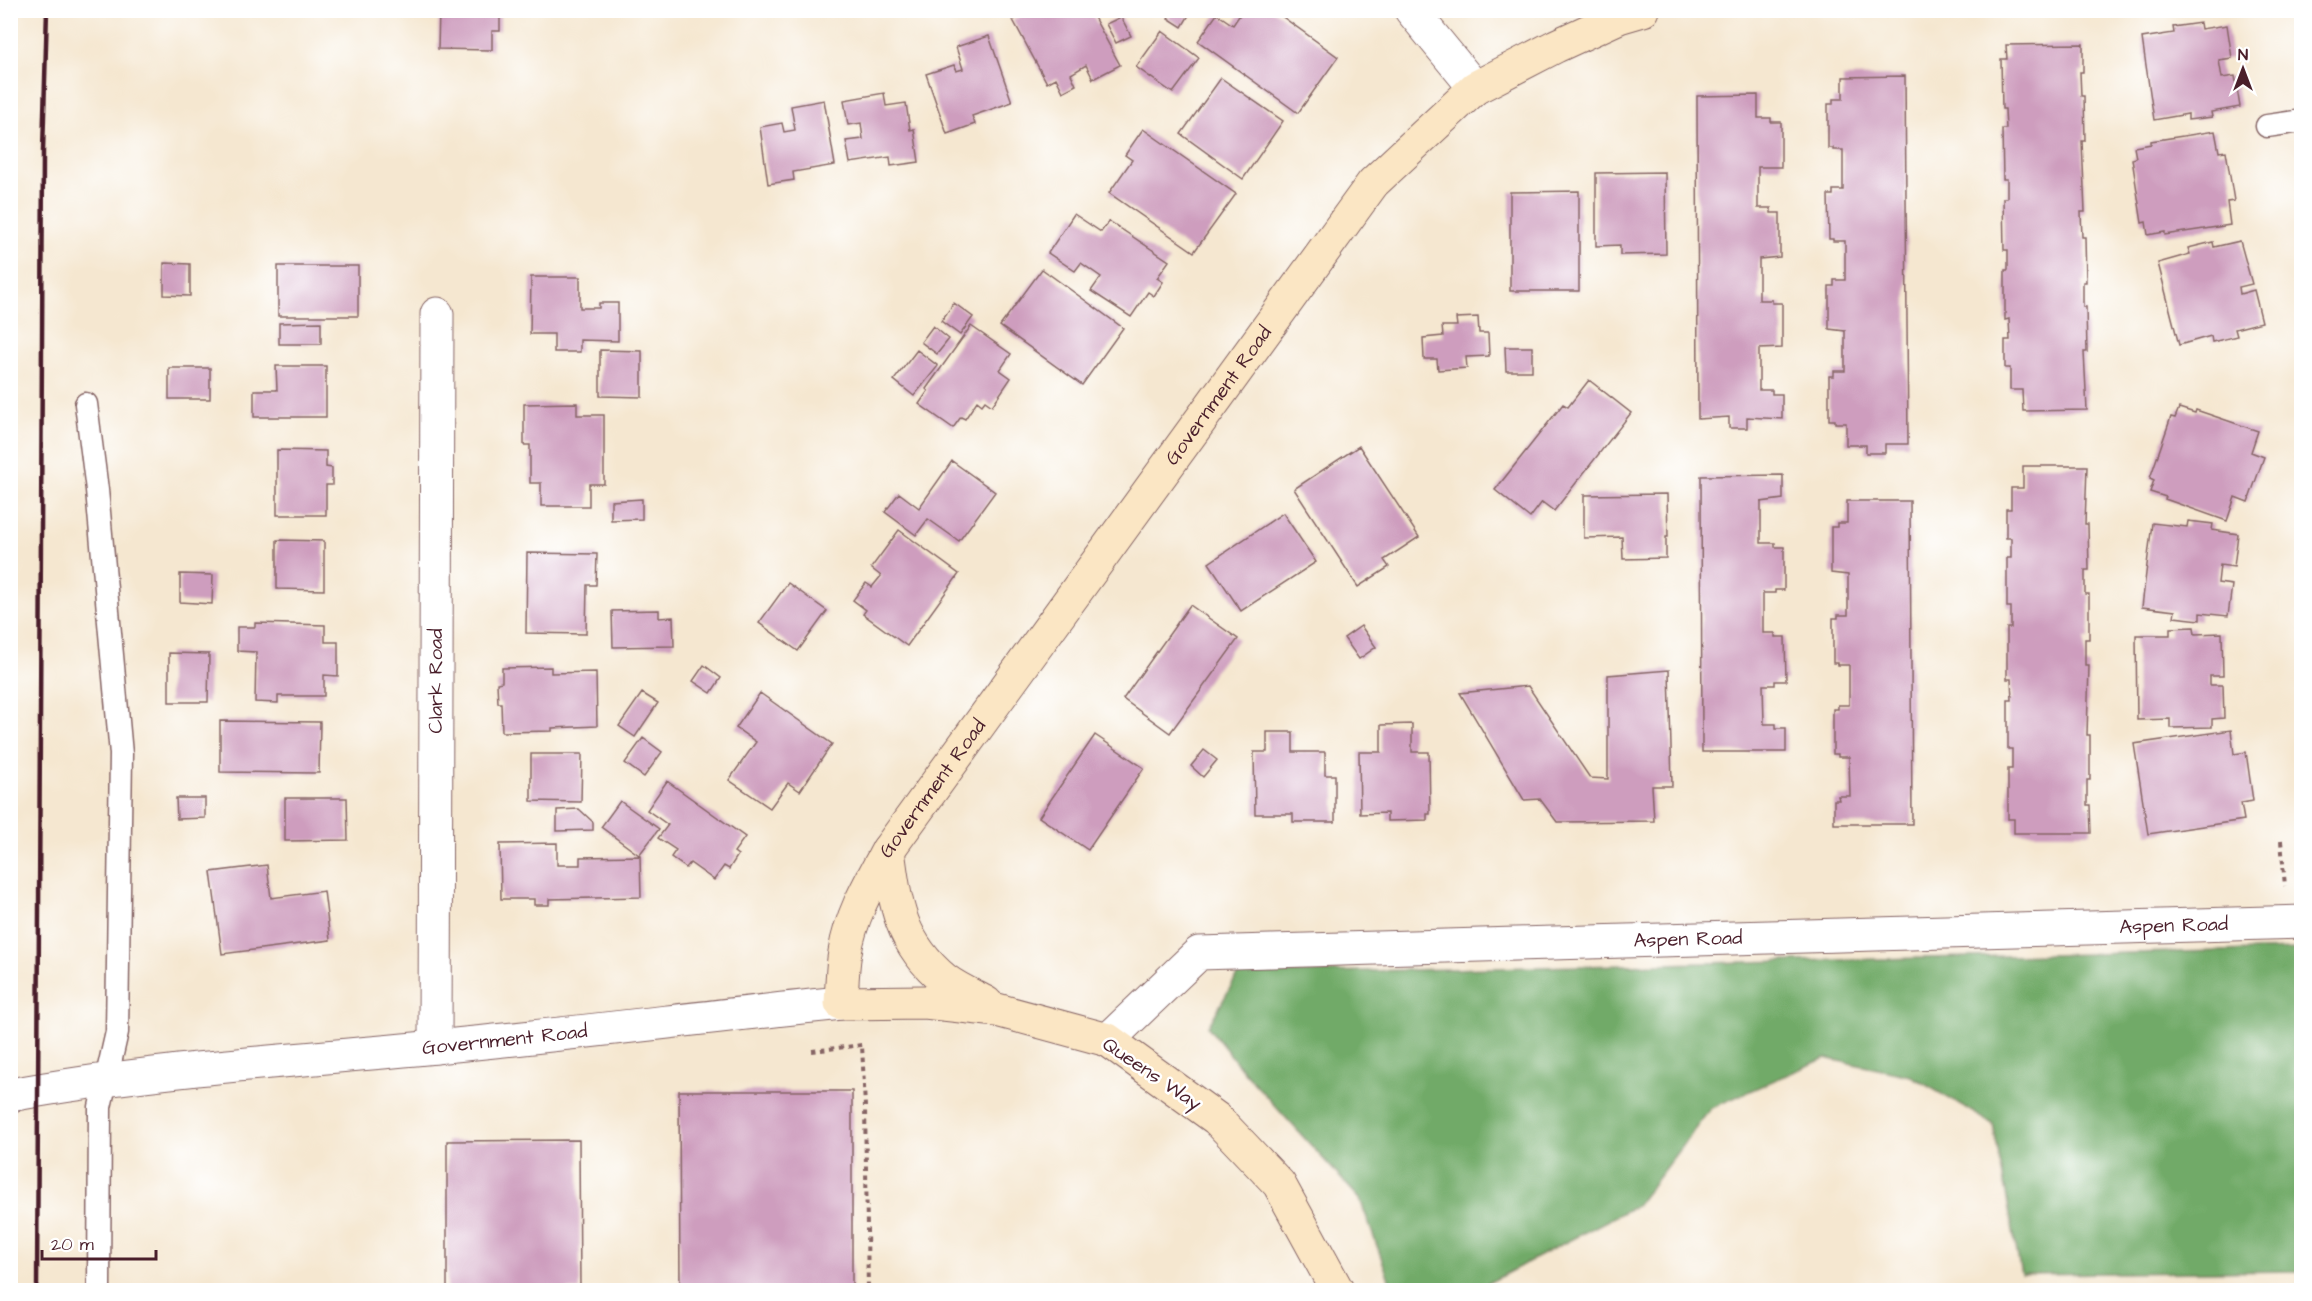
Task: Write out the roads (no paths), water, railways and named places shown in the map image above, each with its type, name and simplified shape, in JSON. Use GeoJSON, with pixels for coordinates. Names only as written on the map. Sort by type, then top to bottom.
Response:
{"type":"FeatureCollection","features":[{"type":"Feature","properties":{"kind":"street"},"geometry":{"type":"LineString","coordinates":[[1411,10],[1475,88]]}},
{"type":"Feature","properties":{"kind":"street","name":"Government Road"},"geometry":{"type":"LineString","coordinates":[[10,1095],[159,1072],[435,1047],[841,1003],[845,952],[849,933],[862,897],[888,850],[1372,183],[1475,88],[1567,41],[1619,17],[1643,10]]}},
{"type":"Feature","properties":{"kind":"street","name":"Clark Road"},"geometry":{"type":"LineString","coordinates":[[435,1047],[436,314]]}},
{"type":"Feature","properties":{"kind":"street"},"geometry":{"type":"LineString","coordinates":[[888,850],[895,899],[910,941],[945,980],[997,1010]]}},
{"type":"Feature","properties":{"kind":"street","name":"Aspen Road"},"geometry":{"type":"LineString","coordinates":[[1108,1040],[1198,953],[2295,923]]}},
{"type":"Feature","properties":{"kind":"street","name":"Queens Way"},"geometry":{"type":"LineString","coordinates":[[841,1003],[925,1002],[997,1010],[1108,1040],[1217,1119],[1279,1184],[1337,1290]]}},
{"type":"Feature","properties":{"kind":"lane"},"geometry":{"type":"LineString","coordinates":[[2267,126],[2301,121]]}},
{"type":"Feature","properties":{"kind":"lane"},"geometry":{"type":"LineString","coordinates":[[86,404],[97,490],[121,754],[117,1032],[100,1107],[99,1290]]}},
{"type":"Feature","properties":{"kind":"railway"},"geometry":{"type":"LineString","coordinates":[[37,1290],[43,151],[47,10]]}}]}
